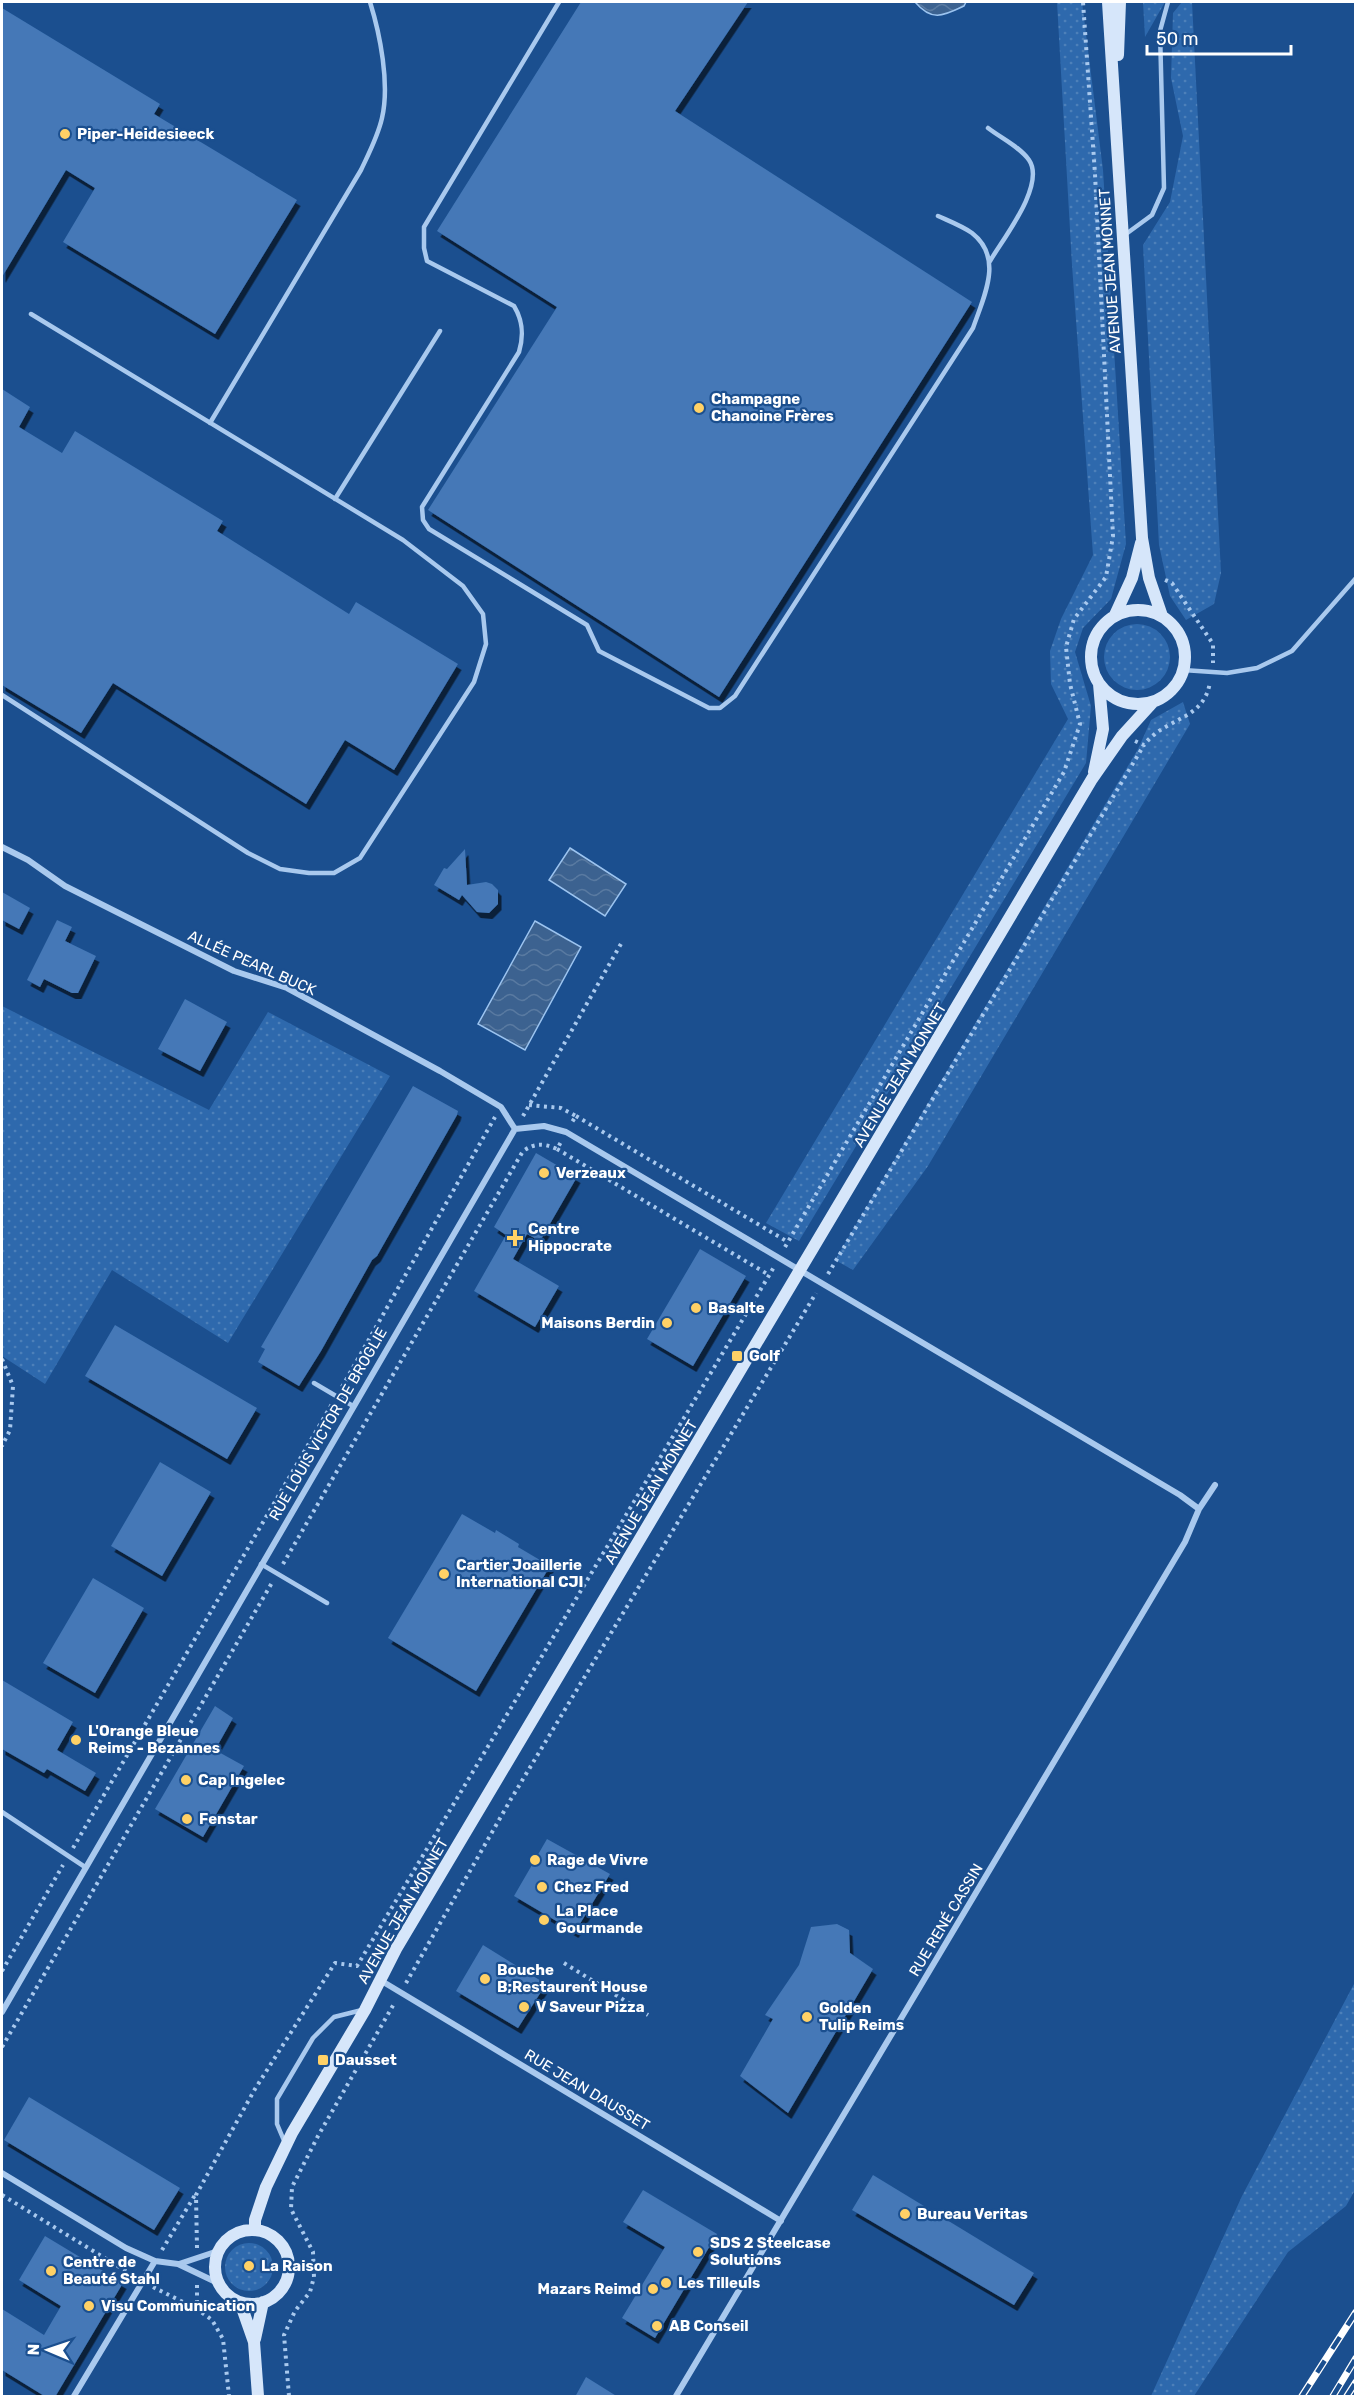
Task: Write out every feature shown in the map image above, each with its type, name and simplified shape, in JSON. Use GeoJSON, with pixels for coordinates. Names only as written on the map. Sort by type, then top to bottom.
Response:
{"type":"FeatureCollection","features":[{"type":"Feature","properties":{"kind":"street","name":"AVENUE JEAN MONNET"},"geometry":{"type":"LineString","coordinates":[[1108,2],[1142,538],[1149,578],[1162,616]]}},
{"type":"Feature","properties":{"kind":"street"},"geometry":{"type":"LineString","coordinates":[[1115,140],[1120,2]]}},
{"type":"Feature","properties":{"kind":"street","name":"AVENUE JEAN MONNET"},"geometry":{"type":"LineString","coordinates":[[1115,615],[1132,578],[1142,538]]}},
{"type":"Feature","properties":{"kind":"street"},"geometry":{"type":"LineString","coordinates":[[1139,610],[1162,616],[1173,626],[1181,640],[1185,655],[1183,670],[1177,683],[1153,702],[1138,704],[1123,702],[1110,695],[1099,684],[1092,670],[1091,654],[1094,638],[1103,625],[1115,615],[1139,610]]}},
{"type":"Feature","properties":{"kind":"street","name":"AVENUE JEAN MONNET"},"geometry":{"type":"LineString","coordinates":[[1092,779],[1102,729],[1099,684]]}},
{"type":"Feature","properties":{"kind":"street","name":"AVENUE JEAN MONNET"},"geometry":{"type":"LineString","coordinates":[[255,2230],[255,2220],[266,2187],[286,2145],[380,1980],[1092,779],[1122,736],[1153,702]]}},
{"type":"Feature","properties":{"kind":"street","name":"ALLÉE PEARL BUCK"},"geometry":{"type":"LineString","coordinates":[[2,847],[28,860],[65,886],[234,971],[287,988],[440,1071],[501,1107],[515,1128]]}},
{"type":"Feature","properties":{"kind":"street"},"geometry":{"type":"LineString","coordinates":[[515,1128],[544,1125],[566,1132],[1180,1495],[1199,1509]]}},
{"type":"Feature","properties":{"kind":"street","name":"RUE LOUIS VICTOR DE BROGLIE"},"geometry":{"type":"LineString","coordinates":[[2,2012],[515,1128]]}},
{"type":"Feature","properties":{"kind":"street","name":"RUE RENÉ CASSIN"},"geometry":{"type":"LineString","coordinates":[[676,2397],[1185,1542],[1199,1509],[1215,1485]]}},
{"type":"Feature","properties":{"kind":"street","name":"RUE JEAN DAUSSET"},"geometry":{"type":"LineString","coordinates":[[380,1980],[781,2221]]}},
{"type":"Feature","properties":{"kind":"street"},"geometry":{"type":"LineString","coordinates":[[2,2173],[126,2248],[155,2261],[178,2264],[220,2284]]}},
{"type":"Feature","properties":{"kind":"street"},"geometry":{"type":"LineString","coordinates":[[178,2264],[218,2251],[230,2237],[237,2233],[255,2230],[272,2235],[279,2241],[288,2258],[288,2276],[279,2292],[263,2302],[251,2304],[240,2301],[225,2291],[220,2284],[215,2268],[218,2251]]}},
{"type":"Feature","properties":{"kind":"street"},"geometry":{"type":"LineString","coordinates":[[74,2397],[155,2261]]}},
{"type":"Feature","properties":{"kind":"street"},"geometry":{"type":"LineString","coordinates":[[240,2301],[254,2342],[258,2397]]}},
{"type":"Feature","properties":{"kind":"street"},"geometry":{"type":"LineString","coordinates":[[254,2342],[263,2302]]}},
{"type":"Feature","properties":{"kind":"lane"},"geometry":{"type":"LineString","coordinates":[[210,423],[361,170],[371,149],[382,116],[384,80],[378,27],[370,2]]}},
{"type":"Feature","properties":{"kind":"lane"},"geometry":{"type":"LineString","coordinates":[[559,2],[424,227],[424,248],[427,261],[514,306],[523,328],[519,352],[422,507],[423,520],[429,529],[587,625],[599,651],[709,708],[720,708],[735,696],[974,328],[987,286],[990,261],[987,249],[971,233],[938,216]]}},
{"type":"Feature","properties":{"kind":"lane"},"geometry":{"type":"LineString","coordinates":[[1123,236],[1152,214],[1164,188],[1160,31],[1168,2]]}},
{"type":"Feature","properties":{"kind":"lane"},"geometry":{"type":"LineString","coordinates":[[988,128],[1019,150],[1029,160],[1033,170],[1030,194],[990,261]]}},
{"type":"Feature","properties":{"kind":"lane"},"geometry":{"type":"LineString","coordinates":[[2,695],[248,853],[279,869],[309,873],[334,873],[360,858],[474,682],[486,644],[483,614],[463,586],[403,540],[31,314]]}},
{"type":"Feature","properties":{"kind":"lane"},"geometry":{"type":"LineString","coordinates":[[335,499],[440,331]]}},
{"type":"Feature","properties":{"kind":"lane"},"geometry":{"type":"LineString","coordinates":[[1183,670],[1212,673],[1257,668],[1292,651],[1356,578]]}},
{"type":"Feature","properties":{"kind":"lane"},"geometry":{"type":"LineString","coordinates":[[314,1383],[353,1406]]}},
{"type":"Feature","properties":{"kind":"lane"},"geometry":{"type":"LineString","coordinates":[[261,1564],[327,1603]]}},
{"type":"Feature","properties":{"kind":"lane"},"geometry":{"type":"LineString","coordinates":[[2,1812],[85,1867]]}},
{"type":"Feature","properties":{"kind":"lane"},"geometry":{"type":"LineString","coordinates":[[286,2145],[277,2124],[277,2099],[313,2038],[334,2017],[364,2010]]}},
{"type":"Feature","properties":{"kind":"path"},"geometry":{"type":"LineString","coordinates":[[155,2261],[196,2195],[255,2089],[334,1963],[357,1966],[769,1275],[1064,772],[1080,724],[1070,684],[1066,647],[1074,619],[1106,577],[1113,536],[1095,174],[1083,2]]}},
{"type":"Feature","properties":{"kind":"path"},"geometry":{"type":"LineString","coordinates":[[1106,577],[1132,578]]}},
{"type":"Feature","properties":{"kind":"path"},"geometry":{"type":"LineString","coordinates":[[289,2397],[284,2335],[295,2311],[310,2292],[314,2277],[313,2252],[291,2209],[292,2187],[318,2136],[511,1799],[801,1323],[822,1283],[1144,745],[1150,736],[1201,706],[1209,693],[1215,652],[1214,644],[1172,583],[1161,578],[1149,578]]}},
{"type":"Feature","properties":{"kind":"path"},"geometry":{"type":"LineString","coordinates":[[1080,724],[1102,729]]}},
{"type":"Feature","properties":{"kind":"path"},"geometry":{"type":"LineString","coordinates":[[1122,736],[1144,745]]}},
{"type":"Feature","properties":{"kind":"path"},"geometry":{"type":"LineString","coordinates":[[515,1128],[622,942]]}},
{"type":"Feature","properties":{"kind":"path"},"geometry":{"type":"LineString","coordinates":[[529,1105],[561,1107],[788,1242]]}},
{"type":"Feature","properties":{"kind":"path"},"geometry":{"type":"LineString","coordinates":[[2,1971],[337,1396],[501,1107]]}},
{"type":"Feature","properties":{"kind":"path"},"geometry":{"type":"LineString","coordinates":[[557,1149],[576,1116]]}},
{"type":"Feature","properties":{"kind":"path"},"geometry":{"type":"LineString","coordinates":[[2,2047],[523,1151],[540,1144],[557,1149],[769,1275]]}},
{"type":"Feature","properties":{"kind":"path"},"geometry":{"type":"LineString","coordinates":[[2,1359],[13,1386],[10,1430],[2,1446]]}},
{"type":"Feature","properties":{"kind":"path"},"geometry":{"type":"LineString","coordinates":[[564,1963],[648,2015]]}},
{"type":"Feature","properties":{"kind":"path"},"geometry":{"type":"LineString","coordinates":[[2,2195],[143,2282],[197,2309],[212,2320],[223,2339],[229,2397]]}},
{"type":"Feature","properties":{"kind":"path"},"geometry":{"type":"LineString","coordinates":[[196,2195],[197,2259]]}},
{"type":"Feature","properties":{"kind":"path"},"geometry":{"type":"LineString","coordinates":[[197,2273],[197,2309]]}},
{"type":"Feature","properties":{"kind":"shaded area"},"geometry":{"type":"Polygon","coordinates":[[[1057,2],[1082,2],[1103,170],[1126,544],[1111,599],[1083,628],[1075,652],[1091,706],[1086,763],[799,1241],[766,1223],[1068,719],[1051,684],[1050,651],[1061,619],[1093,555],[1072,265],[1057,2]]]}},
{"type":"Feature","properties":{"kind":"shaded area"},"geometry":{"type":"Polygon","coordinates":[[[1143,2],[1165,2],[1145,37],[1143,2]]]}},
{"type":"Feature","properties":{"kind":"shaded area"},"geometry":{"type":"Polygon","coordinates":[[[1182,2],[1192,2],[1221,573],[1214,604],[1186,620],[1170,596],[1159,545],[1143,245],[1170,202],[1183,136],[1171,78],[1173,13],[1182,2]]]}},
{"type":"Feature","properties":{"kind":"shaded area"},"geometry":{"type":"Polygon","coordinates":[[[1137,624],[1150,627],[1160,634],[1167,644],[1170,657],[1167,670],[1160,680],[1150,687],[1137,690],[1124,687],[1114,680],[1107,670],[1104,657],[1107,644],[1114,634],[1124,627],[1137,624]]]}},
{"type":"Feature","properties":{"kind":"shaded area"},"geometry":{"type":"Polygon","coordinates":[[[1183,702],[1190,724],[928,1166],[853,1270],[835,1260],[1138,749],[1151,720],[1183,702]]]}},
{"type":"Feature","properties":{"kind":"shaded area"},"geometry":{"type":"Polygon","coordinates":[[[2,1006],[209,1110],[268,1012],[390,1076],[228,1343],[112,1270],[45,1384],[2,1356],[2,1006]]]}},
{"type":"Feature","properties":{"kind":"shaded area"},"geometry":{"type":"Polygon","coordinates":[[[1355,1982],[1355,2190],[1346,2206],[1288,2252],[1194,2396],[1151,2396],[1242,2196],[1355,1982]]]}},
{"type":"Feature","properties":{"kind":"shaded area"},"geometry":{"type":"Polygon","coordinates":[[[249,2243],[266,2250],[273,2267],[266,2284],[249,2291],[232,2284],[225,2267],[232,2250],[249,2243]]]}},
{"type":"Feature","properties":{"kind":"water"},"geometry":{"type":"Polygon","coordinates":[[[915,2],[966,2],[964,6],[950,12],[932,15],[915,2]]]}},
{"type":"Feature","properties":{"kind":"water"},"geometry":{"type":"Polygon","coordinates":[[[570,848],[626,884],[605,916],[549,880],[570,848]]]}},
{"type":"Feature","properties":{"kind":"water"},"geometry":{"type":"Polygon","coordinates":[[[535,921],[581,947],[525,1050],[478,1024],[535,921]]]}},
{"type":"Feature","properties":{"kind":"building","name":"Champagne Chanoine Frères"},"geometry":{"type":"Polygon","coordinates":[[[581,2],[748,2],[675,111],[972,302],[719,697],[428,510],[557,307],[437,231],[581,2]]]}},
{"type":"Feature","properties":{"kind":"building"},"geometry":{"type":"Polygon","coordinates":[[[2,8],[160,104],[154,114],[297,200],[215,334],[63,242],[95,188],[66,170],[2,277],[2,8]]]}},
{"type":"Feature","properties":{"kind":"building"},"geometry":{"type":"Polygon","coordinates":[[[2,389],[30,407],[19,427],[62,453],[75,431],[223,521],[217,531],[349,614],[356,602],[458,664],[394,770],[345,740],[306,804],[113,683],[81,733],[2,685],[2,389]]]}},
{"type":"Feature","properties":{"kind":"building"},"geometry":{"type":"Polygon","coordinates":[[[465,849],[467,885],[486,882],[498,890],[498,904],[489,913],[477,912],[462,895],[459,900],[434,885],[444,868],[447,869],[465,849]]]}},
{"type":"Feature","properties":{"kind":"building"},"geometry":{"type":"Polygon","coordinates":[[[2,892],[30,908],[19,929],[2,920],[2,892]]]}},
{"type":"Feature","properties":{"kind":"building"},"geometry":{"type":"Polygon","coordinates":[[[57,920],[72,927],[65,941],[96,956],[78,993],[72,993],[44,979],[40,987],[27,980],[57,920]]]}},
{"type":"Feature","properties":{"kind":"building"},"geometry":{"type":"Polygon","coordinates":[[[185,999],[227,1022],[200,1071],[158,1049],[185,999]]]}},
{"type":"Feature","properties":{"kind":"building"},"geometry":{"type":"Polygon","coordinates":[[[413,1086],[458,1111],[457,1115],[377,1256],[372,1260],[299,1386],[258,1362],[265,1349],[261,1347],[413,1086]]]}},
{"type":"Feature","properties":{"kind":"building","name":"Centre Hippocrate"},"geometry":{"type":"Polygon","coordinates":[[[536,1153],[577,1177],[540,1241],[527,1234],[513,1259],[559,1286],[535,1327],[474,1291],[506,1235],[494,1227],[536,1153]]]}},
{"type":"Feature","properties":{"kind":"building","name":"Basalte"},"geometry":{"type":"Polygon","coordinates":[[[700,1249],[746,1276],[693,1366],[647,1339],[700,1249]]]}},
{"type":"Feature","properties":{"kind":"building"},"geometry":{"type":"Polygon","coordinates":[[[115,1325],[257,1408],[227,1459],[85,1376],[115,1325]]]}},
{"type":"Feature","properties":{"kind":"building"},"geometry":{"type":"Polygon","coordinates":[[[160,1462],[211,1492],[162,1576],[111,1546],[160,1462]]]}},
{"type":"Feature","properties":{"kind":"building"},"geometry":{"type":"Polygon","coordinates":[[[462,1514],[495,1533],[496,1530],[519,1544],[518,1547],[550,1566],[476,1691],[388,1638],[462,1514]]]}},
{"type":"Feature","properties":{"kind":"building"},"geometry":{"type":"Polygon","coordinates":[[[93,1578],[144,1608],[95,1693],[43,1663],[93,1578]]]}},
{"type":"Feature","properties":{"kind":"building"},"geometry":{"type":"Polygon","coordinates":[[[2,1680],[73,1722],[57,1750],[96,1773],[85,1791],[47,1769],[44,1773],[2,1749],[2,1680]]]}},
{"type":"Feature","properties":{"kind":"building"},"geometry":{"type":"Polygon","coordinates":[[[215,1706],[233,1718],[215,1750],[244,1766],[203,1837],[155,1809],[215,1706]]]}},
{"type":"Feature","properties":{"kind":"building"},"geometry":{"type":"Polygon","coordinates":[[[547,1839],[610,1874],[575,1932],[514,1896],[547,1839]]]}},
{"type":"Feature","properties":{"kind":"building","name":"Golden Tulip Reims"},"geometry":{"type":"Polygon","coordinates":[[[837,1924],[849,1930],[850,1953],[873,1969],[788,2113],[740,2076],[773,2019],[765,2015],[799,1965],[811,1927],[837,1924]]]}},
{"type":"Feature","properties":{"kind":"building"},"geometry":{"type":"Polygon","coordinates":[[[483,1945],[546,1984],[518,2028],[456,1991],[483,1945]]]}},
{"type":"Feature","properties":{"kind":"building"},"geometry":{"type":"Polygon","coordinates":[[[29,2097],[180,2188],[154,2230],[4,2140],[29,2097]]]}},
{"type":"Feature","properties":{"kind":"building"},"geometry":{"type":"Polygon","coordinates":[[[873,2175],[1034,2273],[1014,2305],[852,2210],[873,2175]]]}},
{"type":"Feature","properties":{"kind":"building","name":"Les Tilleuls"},"geometry":{"type":"Polygon","coordinates":[[[643,2190],[717,2234],[655,2338],[622,2318],[665,2247],[623,2222],[643,2190]]]}},
{"type":"Feature","properties":{"kind":"building"},"geometry":{"type":"Polygon","coordinates":[[[45,2236],[123,2283],[55,2397],[46,2397],[2,2370],[2,2309],[44,2335],[61,2306],[19,2280],[45,2236]]]}},
{"type":"Feature","properties":{"kind":"building"},"geometry":{"type":"Polygon","coordinates":[[[586,2377],[618,2397],[575,2397],[586,2377]]]}},
{"type":"Feature","properties":{"kind":"railway"},"geometry":{"type":"LineString","coordinates":[[1302,2396],[1356,2312]]}},
{"type":"Feature","properties":{"kind":"railway"},"geometry":{"type":"LineString","coordinates":[[1333,2396],[1356,2358]]}},
{"type":"Feature","properties":{"kind":"railway"},"geometry":{"type":"LineString","coordinates":[[1347,2396],[1356,2382]]}},
{"type":"Feature","properties":{"kind":"place","name":"Piper-Heidesieeck"},"geometry":{"type":"Point","coordinates":[65,134]}},
{"type":"Feature","properties":{"kind":"place","name":"Champagne Chanoine Frères"},"geometry":{"type":"Point","coordinates":[699,408]}},
{"type":"Feature","properties":{"kind":"place","name":"Verzeaux"},"geometry":{"type":"Point","coordinates":[544,1173]}},
{"type":"Feature","properties":{"kind":"place","name":"Centre Hippocrate"},"geometry":{"type":"Point","coordinates":[515,1238]}},
{"type":"Feature","properties":{"kind":"place","name":"Basalte"},"geometry":{"type":"Point","coordinates":[696,1308]}},
{"type":"Feature","properties":{"kind":"place","name":"Maisons Berdin"},"geometry":{"type":"Point","coordinates":[667,1323]}},
{"type":"Feature","properties":{"kind":"place","name":"Golf"},"geometry":{"type":"Point","coordinates":[737,1356]}},
{"type":"Feature","properties":{"kind":"place","name":"Cartier Joaillerie International CJI"},"geometry":{"type":"Point","coordinates":[444,1574]}},
{"type":"Feature","properties":{"kind":"place","name":"L'Orange Bleue Reims - Bezannes"},"geometry":{"type":"Point","coordinates":[76,1740]}},
{"type":"Feature","properties":{"kind":"place","name":"Cap Ingelec"},"geometry":{"type":"Point","coordinates":[186,1780]}},
{"type":"Feature","properties":{"kind":"place","name":"Fenstar"},"geometry":{"type":"Point","coordinates":[187,1819]}},
{"type":"Feature","properties":{"kind":"place","name":"Rage de Vivre"},"geometry":{"type":"Point","coordinates":[535,1860]}},
{"type":"Feature","properties":{"kind":"place","name":"Chez Fred"},"geometry":{"type":"Point","coordinates":[542,1887]}},
{"type":"Feature","properties":{"kind":"place","name":"La Place Gourmande"},"geometry":{"type":"Point","coordinates":[544,1920]}},
{"type":"Feature","properties":{"kind":"place","name":"Bouche B;Restaurent House"},"geometry":{"type":"Point","coordinates":[485,1979]}},
{"type":"Feature","properties":{"kind":"place","name":"V Saveur Pizza"},"geometry":{"type":"Point","coordinates":[524,2007]}},
{"type":"Feature","properties":{"kind":"place","name":"Golden Tulip Reims"},"geometry":{"type":"Point","coordinates":[807,2017]}},
{"type":"Feature","properties":{"kind":"place","name":"Dausset"},"geometry":{"type":"Point","coordinates":[323,2060]}},
{"type":"Feature","properties":{"kind":"place","name":"Bureau Veritas"},"geometry":{"type":"Point","coordinates":[905,2214]}},
{"type":"Feature","properties":{"kind":"place","name":"SDS 2 Steelcase Solutions"},"geometry":{"type":"Point","coordinates":[698,2252]}},
{"type":"Feature","properties":{"kind":"place","name":"La Raison"},"geometry":{"type":"Point","coordinates":[249,2266]}},
{"type":"Feature","properties":{"kind":"place","name":"Centre de Beauté Stahl"},"geometry":{"type":"Point","coordinates":[51,2271]}},
{"type":"Feature","properties":{"kind":"place","name":"Les Tilleuls"},"geometry":{"type":"Point","coordinates":[666,2283]}},
{"type":"Feature","properties":{"kind":"place","name":"Mazars Reimd"},"geometry":{"type":"Point","coordinates":[653,2289]}},
{"type":"Feature","properties":{"kind":"place","name":"Visu Communication"},"geometry":{"type":"Point","coordinates":[89,2306]}},
{"type":"Feature","properties":{"kind":"place","name":"AB Conseil"},"geometry":{"type":"Point","coordinates":[657,2326]}}]}
